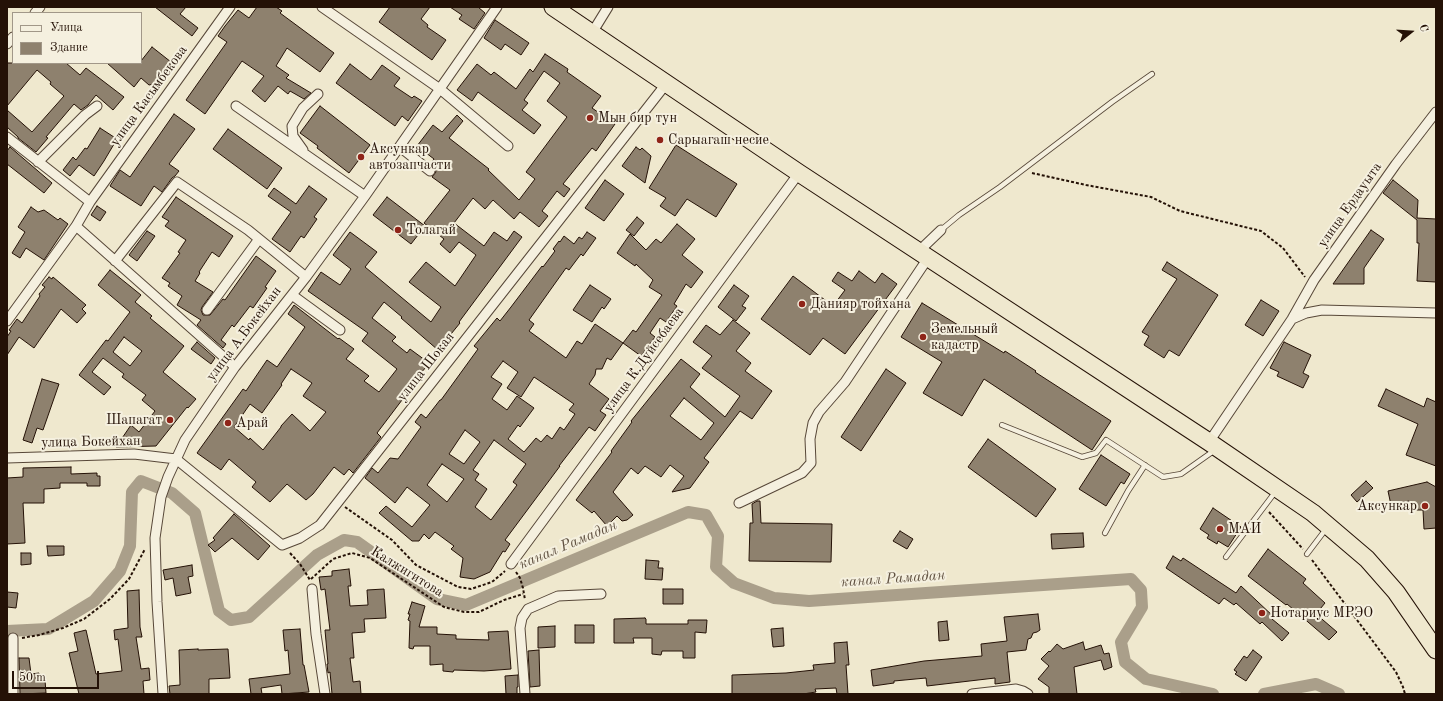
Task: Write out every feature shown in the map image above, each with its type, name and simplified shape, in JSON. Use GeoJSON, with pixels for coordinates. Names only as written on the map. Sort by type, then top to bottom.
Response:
{"type":"FeatureCollection","features":[{"type":"Feature","properties":{"kind":"highway"},"geometry":{"type":"LineString","coordinates":[[553,7],[799,173],[1278,488],[1329,526],[1367,560],[1396,592],[1436,650]]}},
{"type":"Feature","properties":{"kind":"street","name":"улица Касымбекова"},"geometry":{"type":"LineString","coordinates":[[7,321],[76,226],[90,202],[230,7]]}},
{"type":"Feature","properties":{"kind":"street"},"geometry":{"type":"LineString","coordinates":[[322,7],[440,89],[508,146]]}},
{"type":"Feature","properties":{"kind":"street","name":"улица А.Бокейхан"},"geometry":{"type":"LineString","coordinates":[[163,694],[157,602],[155,538],[161,497],[168,477],[185,440],[235,367],[306,277],[365,196],[497,7]]}},
{"type":"Feature","properties":{"kind":"street"},"geometry":{"type":"LineString","coordinates":[[592,33],[608,7]]}},
{"type":"Feature","properties":{"kind":"street","name":"улица Шокая"},"geometry":{"type":"LineString","coordinates":[[282,545],[300,538],[320,525],[666,84]]}},
{"type":"Feature","properties":{"kind":"street"},"geometry":{"type":"LineString","coordinates":[[309,157],[293,136],[292,126],[303,108],[318,94]]}},
{"type":"Feature","properties":{"kind":"street"},"geometry":{"type":"LineString","coordinates":[[38,162],[85,115],[97,106]]}},
{"type":"Feature","properties":{"kind":"street"},"geometry":{"type":"LineString","coordinates":[[236,106],[365,196]]}},
{"type":"Feature","properties":{"kind":"street","name":"улица Ердауыта"},"geometry":{"type":"LineString","coordinates":[[1214,445],[1292,319],[1314,280],[1396,164],[1436,112]]}},
{"type":"Feature","properties":{"kind":"street"},"geometry":{"type":"LineString","coordinates":[[7,137],[90,202]]}},
{"type":"Feature","properties":{"kind":"street"},"geometry":{"type":"LineString","coordinates":[[400,147],[430,170]]}},
{"type":"Feature","properties":{"kind":"street","name":"улица К.Дуйсебаева"},"geometry":{"type":"LineString","coordinates":[[511,564],[799,173]]}},
{"type":"Feature","properties":{"kind":"street"},"geometry":{"type":"LineString","coordinates":[[115,261],[177,182],[259,238],[306,277]]}},
{"type":"Feature","properties":{"kind":"street"},"geometry":{"type":"LineString","coordinates":[[76,226],[235,367]]}},
{"type":"Feature","properties":{"kind":"street"},"geometry":{"type":"LineString","coordinates":[[739,503],[802,473],[811,463],[810,439],[813,423],[819,412],[845,382],[923,255],[941,230]]}},
{"type":"Feature","properties":{"kind":"street"},"geometry":{"type":"LineString","coordinates":[[207,310],[259,238]]}},
{"type":"Feature","properties":{"kind":"street"},"geometry":{"type":"LineString","coordinates":[[292,295],[340,330]]}},
{"type":"Feature","properties":{"kind":"street"},"geometry":{"type":"LineString","coordinates":[[1292,319],[1306,313],[1322,310],[1436,313]]}},
{"type":"Feature","properties":{"kind":"street","name":"улица Бокейхан"},"geometry":{"type":"LineString","coordinates":[[7,458],[134,454],[176,459]]}},
{"type":"Feature","properties":{"kind":"street"},"geometry":{"type":"LineString","coordinates":[[176,459],[282,545]]}},
{"type":"Feature","properties":{"kind":"street"},"geometry":{"type":"LineString","coordinates":[[312,589],[316,634],[325,694]]}},
{"type":"Feature","properties":{"kind":"street"},"geometry":{"type":"LineString","coordinates":[[525,694],[520,628],[522,618],[528,609],[558,596],[601,594]]}},
{"type":"Feature","properties":{"kind":"street"},"geometry":{"type":"LineString","coordinates":[[13,638],[13,694]]}},
{"type":"Feature","properties":{"kind":"street"},"geometry":{"type":"LineString","coordinates":[[972,694],[1016,689],[1028,694]]}},
{"type":"Feature","properties":{"kind":"lane"},"geometry":{"type":"LineString","coordinates":[[941,230],[958,215],[1000,187],[1112,102],[1152,74]]}},
{"type":"Feature","properties":{"kind":"lane"},"geometry":{"type":"LineString","coordinates":[[1002,425],[1082,457],[1096,453],[1106,440],[1163,477],[1181,474],[1214,445]]}},
{"type":"Feature","properties":{"kind":"lane"},"geometry":{"type":"LineString","coordinates":[[1106,533],[1128,491],[1145,465]]}},
{"type":"Feature","properties":{"kind":"lane"},"geometry":{"type":"LineString","coordinates":[[1226,557],[1278,488]]}},
{"type":"Feature","properties":{"kind":"lane"},"geometry":{"type":"LineString","coordinates":[[1307,554],[1329,526]]}},
{"type":"Feature","properties":{"kind":"path"},"geometry":{"type":"LineString","coordinates":[[1021,171],[1151,197],[1180,211],[1261,231],[1283,248],[1304,276],[1314,280]]}},
{"type":"Feature","properties":{"kind":"path"},"geometry":{"type":"LineString","coordinates":[[338,502],[366,520],[392,540],[416,565],[458,587],[471,589],[492,582],[511,564]]}},
{"type":"Feature","properties":{"kind":"path"},"geometry":{"type":"LineString","coordinates":[[1264,507],[1307,554],[1396,672],[1405,694]]}},
{"type":"Feature","properties":{"kind":"path"},"geometry":{"type":"LineString","coordinates":[[13,638],[33,636],[57,630],[84,619],[110,599],[128,579],[139,558],[147,546],[155,538]]}},
{"type":"Feature","properties":{"kind":"path","name":"Калжигитова"},"geometry":{"type":"LineString","coordinates":[[282,545],[300,564],[308,574],[310,580],[333,559],[352,553],[370,558],[444,607],[464,612],[479,612],[504,600],[523,594]]}},
{"type":"Feature","properties":{"kind":"path"},"geometry":{"type":"LineString","coordinates":[[520,578],[523,588]]}},
{"type":"Feature","properties":{"kind":"building"},"geometry":{"type":"Polygon","coordinates":[[[155,7],[186,7],[180,14],[198,28],[192,36],[155,7]]]}},
{"type":"Feature","properties":{"kind":"building"},"geometry":{"type":"Polygon","coordinates":[[[257,7],[276,7],[282,11],[280,13],[334,53],[320,72],[287,48],[276,66],[289,75],[286,78],[311,93],[304,99],[290,91],[288,94],[278,86],[265,102],[252,91],[264,76],[242,61],[205,114],[186,100],[227,42],[218,36],[225,26],[238,10],[249,18],[257,7]]]}},
{"type":"Feature","properties":{"kind":"building"},"geometry":{"type":"Polygon","coordinates":[[[390,7],[430,7],[421,19],[428,25],[427,27],[446,40],[432,60],[379,22],[390,7]]]}},
{"type":"Feature","properties":{"kind":"building"},"geometry":{"type":"Polygon","coordinates":[[[450,7],[478,7],[485,13],[474,29],[459,19],[462,15],[450,7]]]}},
{"type":"Feature","properties":{"kind":"building"},"geometry":{"type":"Polygon","coordinates":[[[495,20],[529,43],[521,55],[505,44],[501,50],[484,38],[495,20]]]}},
{"type":"Feature","properties":{"kind":"building"},"geometry":{"type":"Polygon","coordinates":[[[152,47],[171,62],[154,84],[149,85],[141,78],[134,87],[108,64],[142,64],[142,60],[152,47]]]}},
{"type":"Feature","properties":{"kind":"building"},"geometry":{"type":"Polygon","coordinates":[[[545,54],[568,69],[567,72],[601,96],[592,108],[615,124],[596,151],[592,148],[563,184],[570,189],[564,197],[557,191],[542,211],[548,216],[539,227],[520,212],[514,219],[493,200],[485,209],[473,198],[454,223],[484,246],[494,232],[507,241],[514,231],[522,237],[459,322],[460,323],[438,350],[384,302],[372,318],[396,337],[392,341],[407,353],[410,349],[429,363],[377,433],[381,437],[353,473],[349,469],[344,475],[334,467],[313,494],[306,500],[287,484],[270,502],[252,487],[256,482],[229,459],[221,470],[197,453],[243,389],[246,391],[267,360],[277,367],[305,327],[288,314],[294,305],[338,339],[339,338],[354,349],[346,359],[369,376],[364,381],[379,392],[397,369],[362,341],[368,333],[308,291],[321,272],[340,285],[351,269],[333,255],[350,232],[377,252],[365,267],[431,322],[441,307],[409,282],[426,262],[455,286],[476,255],[459,242],[450,253],[440,244],[444,239],[424,223],[450,190],[432,177],[436,172],[434,167],[436,165],[432,162],[434,159],[417,146],[433,125],[442,132],[457,115],[463,121],[449,138],[489,169],[488,170],[519,200],[535,179],[526,172],[567,117],[547,101],[560,83],[544,71],[524,100],[528,103],[522,110],[541,125],[534,134],[478,92],[472,101],[457,90],[477,64],[491,75],[494,72],[516,89],[530,69],[533,72],[545,54]],[[291,369],[281,384],[282,385],[262,413],[250,404],[234,427],[249,440],[250,438],[263,450],[292,414],[310,431],[326,412],[303,396],[312,383],[291,369]]]}},
{"type":"Feature","properties":{"kind":"building"},"geometry":{"type":"Polygon","coordinates":[[[7,63],[67,64],[80,75],[86,68],[124,97],[113,110],[96,95],[88,105],[81,110],[74,104],[46,137],[48,138],[36,152],[7,127],[7,110],[32,132],[64,96],[37,70],[7,106],[7,63]]]}},
{"type":"Feature","properties":{"kind":"building"},"geometry":{"type":"Polygon","coordinates":[[[350,64],[371,80],[382,65],[400,78],[394,86],[412,98],[414,96],[422,101],[408,121],[402,116],[395,126],[336,83],[350,64]]]}},
{"type":"Feature","properties":{"kind":"building"},"geometry":{"type":"Polygon","coordinates":[[[320,106],[370,145],[349,173],[317,148],[318,146],[300,133],[320,106]]]}},
{"type":"Feature","properties":{"kind":"building"},"geometry":{"type":"Polygon","coordinates":[[[174,114],[195,129],[169,164],[179,171],[162,192],[154,186],[141,206],[110,186],[120,170],[130,177],[174,114]]]}},
{"type":"Feature","properties":{"kind":"building"},"geometry":{"type":"Polygon","coordinates":[[[100,128],[117,139],[104,161],[94,176],[79,165],[70,176],[63,170],[73,157],[76,160],[85,148],[87,149],[100,128]]]}},
{"type":"Feature","properties":{"kind":"building"},"geometry":{"type":"Polygon","coordinates":[[[228,129],[282,168],[267,189],[213,149],[228,129]]]}},
{"type":"Feature","properties":{"kind":"building"},"geometry":{"type":"Polygon","coordinates":[[[676,145],[737,184],[716,217],[687,199],[675,216],[660,206],[666,198],[649,188],[676,145]]]}},
{"type":"Feature","properties":{"kind":"building"},"geometry":{"type":"Polygon","coordinates":[[[10,147],[52,183],[44,193],[7,164],[7,151],[10,147]]]}},
{"type":"Feature","properties":{"kind":"building"},"geometry":{"type":"Polygon","coordinates":[[[636,147],[640,150],[642,148],[651,156],[645,183],[622,166],[636,147]]]}},
{"type":"Feature","properties":{"kind":"building"},"geometry":{"type":"Polygon","coordinates":[[[605,180],[624,194],[604,221],[585,208],[605,180]]]}},
{"type":"Feature","properties":{"kind":"building"},"geometry":{"type":"Polygon","coordinates":[[[1393,180],[1418,200],[1417,218],[1436,219],[1436,282],[1417,281],[1419,243],[1417,243],[1417,220],[1383,193],[1393,180]]]}},
{"type":"Feature","properties":{"kind":"building"},"geometry":{"type":"Polygon","coordinates":[[[309,186],[327,199],[314,217],[317,219],[304,238],[301,236],[290,252],[272,239],[291,212],[268,196],[274,188],[296,204],[309,186]]]}},
{"type":"Feature","properties":{"kind":"building"},"geometry":{"type":"Polygon","coordinates":[[[176,197],[233,236],[219,257],[212,252],[195,281],[213,292],[202,307],[201,310],[203,315],[210,315],[223,299],[225,300],[256,256],[276,271],[265,287],[267,288],[253,308],[250,306],[234,327],[232,325],[221,340],[226,344],[223,348],[197,325],[201,320],[177,305],[182,296],[168,286],[170,283],[162,278],[180,253],[178,252],[186,240],[165,226],[169,221],[162,217],[176,197]]]}},
{"type":"Feature","properties":{"kind":"building"},"geometry":{"type":"Polygon","coordinates":[[[387,197],[425,226],[411,244],[373,215],[387,197]]]}},
{"type":"Feature","properties":{"kind":"building"},"geometry":{"type":"Polygon","coordinates":[[[97,206],[106,212],[100,221],[91,215],[97,206]]]}},
{"type":"Feature","properties":{"kind":"building"},"geometry":{"type":"Polygon","coordinates":[[[31,207],[38,212],[44,210],[58,220],[60,218],[68,224],[44,260],[26,248],[20,258],[12,253],[25,232],[18,227],[31,207]]]}},
{"type":"Feature","properties":{"kind":"building"},"geometry":{"type":"Polygon","coordinates":[[[637,217],[644,223],[634,236],[626,230],[637,217]]]}},
{"type":"Feature","properties":{"kind":"building"},"geometry":{"type":"Polygon","coordinates":[[[677,224],[695,239],[682,255],[703,272],[691,288],[686,284],[674,304],[677,306],[666,322],[660,318],[650,333],[655,337],[641,356],[623,343],[633,330],[636,332],[662,295],[649,287],[653,280],[636,264],[635,266],[617,253],[630,234],[646,250],[656,239],[661,243],[677,224]]]}},
{"type":"Feature","properties":{"kind":"building"},"geometry":{"type":"Polygon","coordinates":[[[1371,230],[1384,239],[1364,268],[1364,284],[1333,284],[1371,230]]]}},
{"type":"Feature","properties":{"kind":"building"},"geometry":{"type":"Polygon","coordinates":[[[147,231],[155,236],[137,261],[129,255],[147,231]]]}},
{"type":"Feature","properties":{"kind":"building"},"geometry":{"type":"Polygon","coordinates":[[[587,232],[596,238],[583,256],[581,254],[569,270],[566,268],[529,320],[534,324],[529,331],[566,358],[577,341],[582,344],[595,324],[623,343],[611,360],[607,358],[602,369],[596,369],[595,375],[589,384],[609,399],[600,411],[606,415],[595,431],[589,427],[559,466],[505,540],[510,544],[505,552],[503,551],[490,572],[474,579],[460,577],[463,558],[451,549],[454,546],[435,532],[429,539],[424,534],[419,541],[412,541],[379,513],[386,506],[412,527],[430,505],[407,487],[395,503],[365,478],[372,468],[378,473],[390,458],[398,459],[421,427],[415,422],[421,414],[426,418],[441,400],[478,349],[474,346],[497,318],[500,321],[555,251],[553,249],[559,241],[560,242],[564,236],[574,244],[579,237],[582,239],[587,232]],[[503,361],[491,377],[502,384],[492,399],[507,410],[517,396],[534,408],[520,427],[518,425],[508,439],[524,452],[536,438],[541,442],[547,435],[552,439],[560,427],[564,430],[575,414],[569,410],[574,404],[534,377],[521,397],[507,388],[518,372],[503,361]],[[465,430],[449,454],[464,464],[480,442],[465,430]],[[494,440],[473,470],[479,474],[475,480],[487,489],[475,507],[491,520],[517,485],[513,482],[526,464],[494,440]],[[442,464],[427,485],[447,502],[464,479],[442,464]]]}},
{"type":"Feature","properties":{"kind":"building"},"geometry":{"type":"Polygon","coordinates":[[[1167,262],[1218,295],[1179,356],[1169,350],[1164,358],[1144,345],[1149,336],[1142,332],[1177,279],[1162,270],[1167,262]]]}},
{"type":"Feature","properties":{"kind":"building"},"geometry":{"type":"Polygon","coordinates":[[[110,270],[141,295],[135,302],[152,316],[150,318],[184,346],[163,372],[196,399],[188,408],[187,407],[156,446],[116,447],[131,425],[139,432],[155,411],[142,400],[146,395],[122,377],[124,374],[103,358],[92,372],[111,387],[104,395],[79,375],[130,312],[98,285],[110,270]],[[124,337],[113,352],[130,366],[142,351],[124,337]]]}},
{"type":"Feature","properties":{"kind":"building"},"geometry":{"type":"Polygon","coordinates":[[[859,271],[875,283],[882,273],[897,284],[845,354],[823,338],[810,355],[761,319],[793,276],[833,306],[845,290],[832,281],[838,272],[852,281],[859,271]]]}},
{"type":"Feature","properties":{"kind":"building"},"geometry":{"type":"Polygon","coordinates":[[[49,277],[52,279],[53,277],[86,305],[82,309],[86,313],[77,323],[61,309],[34,348],[19,337],[7,355],[7,337],[11,331],[9,330],[17,319],[22,323],[40,296],[39,294],[45,287],[42,285],[49,277]]]}},
{"type":"Feature","properties":{"kind":"building"},"geometry":{"type":"Polygon","coordinates":[[[590,285],[611,299],[604,309],[602,307],[592,322],[573,310],[590,285]]]}},
{"type":"Feature","properties":{"kind":"building"},"geometry":{"type":"Polygon","coordinates":[[[734,285],[749,296],[742,306],[746,308],[736,321],[718,307],[734,285]]]}},
{"type":"Feature","properties":{"kind":"building"},"geometry":{"type":"Polygon","coordinates":[[[1261,300],[1279,311],[1263,336],[1245,325],[1261,300]]]}},
{"type":"Feature","properties":{"kind":"building"},"geometry":{"type":"Polygon","coordinates":[[[922,303],[1004,353],[1005,351],[1111,421],[1092,450],[984,379],[962,416],[923,393],[942,362],[901,337],[922,303]]]}},
{"type":"Feature","properties":{"kind":"building"},"geometry":{"type":"Polygon","coordinates":[[[733,320],[750,333],[736,351],[751,363],[745,371],[772,391],[752,419],[740,411],[704,458],[709,462],[690,488],[672,492],[684,476],[670,465],[661,477],[645,466],[638,474],[631,468],[613,492],[633,515],[627,520],[622,521],[617,516],[607,526],[594,511],[592,513],[576,500],[612,452],[611,451],[632,422],[631,421],[681,359],[700,374],[690,387],[725,417],[740,396],[702,368],[712,356],[693,342],[706,325],[720,335],[733,320]],[[684,398],[670,416],[701,440],[714,423],[684,398]]]}},
{"type":"Feature","properties":{"kind":"building"},"geometry":{"type":"Polygon","coordinates":[[[197,342],[215,358],[211,364],[191,349],[197,342]]]}},
{"type":"Feature","properties":{"kind":"building"},"geometry":{"type":"Polygon","coordinates":[[[1284,342],[1311,355],[1303,373],[1309,376],[1303,388],[1277,376],[1279,372],[1270,368],[1284,342]]]}},
{"type":"Feature","properties":{"kind":"building"},"geometry":{"type":"Polygon","coordinates":[[[886,369],[906,383],[861,451],[841,437],[886,369]]]}},
{"type":"Feature","properties":{"kind":"building"},"geometry":{"type":"Polygon","coordinates":[[[42,379],[59,384],[43,430],[37,428],[32,443],[23,440],[42,379]]]}},
{"type":"Feature","properties":{"kind":"building"},"geometry":{"type":"Polygon","coordinates":[[[1386,389],[1424,407],[1427,398],[1436,402],[1436,466],[1406,455],[1418,424],[1378,406],[1386,389]]]}},
{"type":"Feature","properties":{"kind":"building"},"geometry":{"type":"Polygon","coordinates":[[[988,439],[1056,489],[1036,517],[968,467],[988,439]]]}},
{"type":"Feature","properties":{"kind":"building"},"geometry":{"type":"Polygon","coordinates":[[[1101,455],[1130,474],[1124,484],[1121,482],[1106,506],[1079,489],[1101,455]]]}},
{"type":"Feature","properties":{"kind":"building"},"geometry":{"type":"Polygon","coordinates":[[[71,467],[71,474],[97,473],[97,476],[100,476],[100,486],[87,486],[87,483],[60,483],[60,488],[44,489],[44,503],[23,503],[25,543],[7,544],[7,478],[23,477],[23,468],[71,467]]]}},
{"type":"Feature","properties":{"kind":"building"},"geometry":{"type":"Polygon","coordinates":[[[1366,481],[1373,488],[1357,502],[1351,495],[1366,481]]]}},
{"type":"Feature","properties":{"kind":"building"},"geometry":{"type":"Polygon","coordinates":[[[1427,482],[1436,487],[1436,528],[1424,529],[1423,510],[1415,510],[1410,507],[1409,501],[1391,505],[1388,491],[1427,482]]]}},
{"type":"Feature","properties":{"kind":"building"},"geometry":{"type":"Polygon","coordinates":[[[760,501],[761,523],[832,524],[831,562],[749,561],[750,523],[753,523],[752,504],[760,501]]]}},
{"type":"Feature","properties":{"kind":"building"},"geometry":{"type":"Polygon","coordinates":[[[1213,508],[1241,527],[1228,547],[1218,541],[1217,544],[1207,538],[1209,535],[1200,529],[1213,508]]]}},
{"type":"Feature","properties":{"kind":"building"},"geometry":{"type":"Polygon","coordinates":[[[234,514],[270,546],[258,560],[232,538],[215,552],[208,545],[215,540],[213,538],[234,514]]]}},
{"type":"Feature","properties":{"kind":"building"},"geometry":{"type":"Polygon","coordinates":[[[900,531],[913,539],[907,549],[893,541],[900,531]]]}},
{"type":"Feature","properties":{"kind":"building"},"geometry":{"type":"Polygon","coordinates":[[[1083,533],[1084,547],[1052,549],[1051,534],[1083,533]]]}},
{"type":"Feature","properties":{"kind":"building"},"geometry":{"type":"Polygon","coordinates":[[[47,546],[64,546],[64,555],[48,556],[47,546]]]}},
{"type":"Feature","properties":{"kind":"building"},"geometry":{"type":"Polygon","coordinates":[[[1268,549],[1306,579],[1303,583],[1325,603],[1316,614],[1337,632],[1329,640],[1287,604],[1286,605],[1248,576],[1268,549]]]}},
{"type":"Feature","properties":{"kind":"building"},"geometry":{"type":"Polygon","coordinates":[[[21,553],[31,553],[31,564],[21,565],[21,553]]]}},
{"type":"Feature","properties":{"kind":"building"},"geometry":{"type":"Polygon","coordinates":[[[1173,556],[1181,561],[1183,558],[1236,593],[1241,586],[1274,617],[1272,619],[1289,633],[1282,641],[1262,622],[1260,624],[1236,603],[1234,605],[1224,598],[1219,604],[1166,568],[1173,556]]]}},
{"type":"Feature","properties":{"kind":"building"},"geometry":{"type":"Polygon","coordinates":[[[646,560],[659,561],[658,568],[663,568],[662,580],[645,579],[646,560]]]}},
{"type":"Feature","properties":{"kind":"building"},"geometry":{"type":"Polygon","coordinates":[[[192,565],[193,576],[188,577],[191,593],[176,596],[173,578],[165,580],[163,570],[192,565]]]}},
{"type":"Feature","properties":{"kind":"building"},"geometry":{"type":"Polygon","coordinates":[[[349,569],[351,586],[348,586],[350,606],[368,605],[367,590],[384,589],[386,618],[364,619],[365,632],[352,633],[354,658],[350,658],[353,682],[360,681],[361,694],[332,694],[330,672],[328,673],[327,664],[325,630],[330,630],[325,589],[321,590],[319,577],[332,576],[332,571],[349,569]]]}},
{"type":"Feature","properties":{"kind":"building"},"geometry":{"type":"Polygon","coordinates":[[[663,589],[683,589],[683,604],[663,604],[663,589]]]}},
{"type":"Feature","properties":{"kind":"building"},"geometry":{"type":"Polygon","coordinates":[[[139,590],[140,627],[142,637],[136,637],[141,669],[149,668],[150,680],[143,681],[144,694],[79,694],[69,653],[78,651],[74,633],[86,630],[96,674],[122,671],[118,639],[115,640],[114,630],[128,628],[127,591],[139,590]]]}},
{"type":"Feature","properties":{"kind":"building"},"geometry":{"type":"Polygon","coordinates":[[[7,592],[18,593],[16,608],[7,607],[7,592]]]}},
{"type":"Feature","properties":{"kind":"building"},"geometry":{"type":"Polygon","coordinates":[[[412,602],[425,606],[419,627],[437,627],[437,634],[456,635],[456,639],[489,640],[488,632],[508,631],[511,669],[484,671],[454,670],[453,672],[443,671],[443,664],[430,665],[430,646],[414,646],[413,649],[409,648],[410,621],[408,620],[410,614],[408,614],[412,602]]]}},
{"type":"Feature","properties":{"kind":"building"},"geometry":{"type":"Polygon","coordinates":[[[1038,614],[1040,630],[1033,633],[1031,638],[1028,639],[1026,650],[1007,652],[1010,682],[995,684],[995,678],[927,686],[926,678],[894,681],[894,683],[873,686],[871,670],[924,661],[982,656],[981,644],[1007,641],[1004,617],[1038,614]]]}},
{"type":"Feature","properties":{"kind":"building"},"geometry":{"type":"Polygon","coordinates":[[[645,618],[646,624],[688,624],[688,620],[707,620],[706,633],[695,632],[695,658],[683,658],[683,651],[662,651],[661,655],[652,654],[652,638],[633,638],[634,643],[614,643],[614,619],[645,618]]]}},
{"type":"Feature","properties":{"kind":"building"},"geometry":{"type":"Polygon","coordinates":[[[947,621],[949,640],[939,641],[938,622],[947,621]]]}},
{"type":"Feature","properties":{"kind":"building"},"geometry":{"type":"Polygon","coordinates":[[[575,625],[594,625],[594,643],[575,643],[575,625]]]}},
{"type":"Feature","properties":{"kind":"building"},"geometry":{"type":"Polygon","coordinates":[[[555,626],[555,647],[538,648],[538,627],[555,626]]]}},
{"type":"Feature","properties":{"kind":"building"},"geometry":{"type":"Polygon","coordinates":[[[783,628],[784,646],[773,647],[771,629],[783,628]]]}},
{"type":"Feature","properties":{"kind":"building"},"geometry":{"type":"Polygon","coordinates":[[[300,629],[303,665],[309,692],[282,694],[281,685],[261,688],[262,694],[251,694],[249,679],[290,674],[288,650],[285,651],[283,630],[300,629]]]}},
{"type":"Feature","properties":{"kind":"building"},"geometry":{"type":"Polygon","coordinates":[[[847,642],[849,665],[846,665],[848,694],[837,694],[836,688],[815,689],[816,692],[803,694],[732,694],[732,675],[786,673],[814,670],[813,665],[835,663],[834,643],[847,642]]]}},
{"type":"Feature","properties":{"kind":"building"},"geometry":{"type":"Polygon","coordinates":[[[1083,642],[1085,650],[1101,645],[1104,654],[1109,653],[1112,667],[1104,670],[1101,660],[1074,667],[1077,694],[1049,694],[1049,687],[1038,679],[1049,666],[1041,659],[1057,644],[1063,649],[1083,642]]]}},
{"type":"Feature","properties":{"kind":"building"},"geometry":{"type":"Polygon","coordinates":[[[228,649],[230,678],[209,679],[209,694],[170,694],[169,686],[180,685],[179,650],[228,649]]]}},
{"type":"Feature","properties":{"kind":"building"},"geometry":{"type":"Polygon","coordinates":[[[539,650],[540,686],[530,687],[528,651],[539,650]]]}},
{"type":"Feature","properties":{"kind":"building"},"geometry":{"type":"Polygon","coordinates":[[[1253,650],[1262,657],[1246,681],[1235,674],[1237,672],[1234,670],[1244,656],[1247,658],[1253,650]]]}},
{"type":"Feature","properties":{"kind":"building"},"geometry":{"type":"Polygon","coordinates":[[[19,658],[29,658],[31,674],[39,673],[40,681],[45,680],[46,693],[20,694],[19,658]]]}},
{"type":"Feature","properties":{"kind":"building"},"geometry":{"type":"Polygon","coordinates":[[[518,675],[517,694],[506,694],[505,676],[518,675]]]}},
{"type":"Feature","properties":{"kind":"waterway","name":"канал Рамадан"},"geometry":{"type":"LineString","coordinates":[[7,631],[48,629],[94,601],[120,571],[130,546],[132,492],[141,481],[172,493],[195,513],[219,611],[231,620],[249,617],[317,555],[344,540],[357,542],[437,599],[466,605],[688,512],[706,515],[718,536],[716,567],[734,583],[774,598],[809,601],[1131,579],[1141,590],[1142,607],[1121,642],[1125,662],[1146,679],[1213,694]]}},
{"type":"Feature","properties":{"kind":"waterway","name":"канал Рамадан"},"geometry":{"type":"LineString","coordinates":[[1264,694],[1316,684],[1339,694]]}},
{"type":"Feature","properties":{"kind":"place","name":"Мын бир тун"},"geometry":{"type":"Point","coordinates":[590,118]}},
{"type":"Feature","properties":{"kind":"place","name":"Сарыагаш несие"},"geometry":{"type":"Point","coordinates":[660,140]}},
{"type":"Feature","properties":{"kind":"place","name":"Аксункар автозапчасти"},"geometry":{"type":"Point","coordinates":[361,157]}},
{"type":"Feature","properties":{"kind":"place","name":"Толагай"},"geometry":{"type":"Point","coordinates":[398,230]}},
{"type":"Feature","properties":{"kind":"place","name":"Данияр тойхана"},"geometry":{"type":"Point","coordinates":[802,304]}},
{"type":"Feature","properties":{"kind":"place","name":"Земельный кадастр"},"geometry":{"type":"Point","coordinates":[923,337]}},
{"type":"Feature","properties":{"kind":"place","name":"Шапагат"},"geometry":{"type":"Point","coordinates":[170,420]}},
{"type":"Feature","properties":{"kind":"place","name":"Арай"},"geometry":{"type":"Point","coordinates":[228,423]}},
{"type":"Feature","properties":{"kind":"place","name":"Аксункар"},"geometry":{"type":"Point","coordinates":[1425,506]}},
{"type":"Feature","properties":{"kind":"place","name":"МАИ"},"geometry":{"type":"Point","coordinates":[1220,529]}},
{"type":"Feature","properties":{"kind":"place","name":"Нотариус МРЭО"},"geometry":{"type":"Point","coordinates":[1262,613]}}]}
